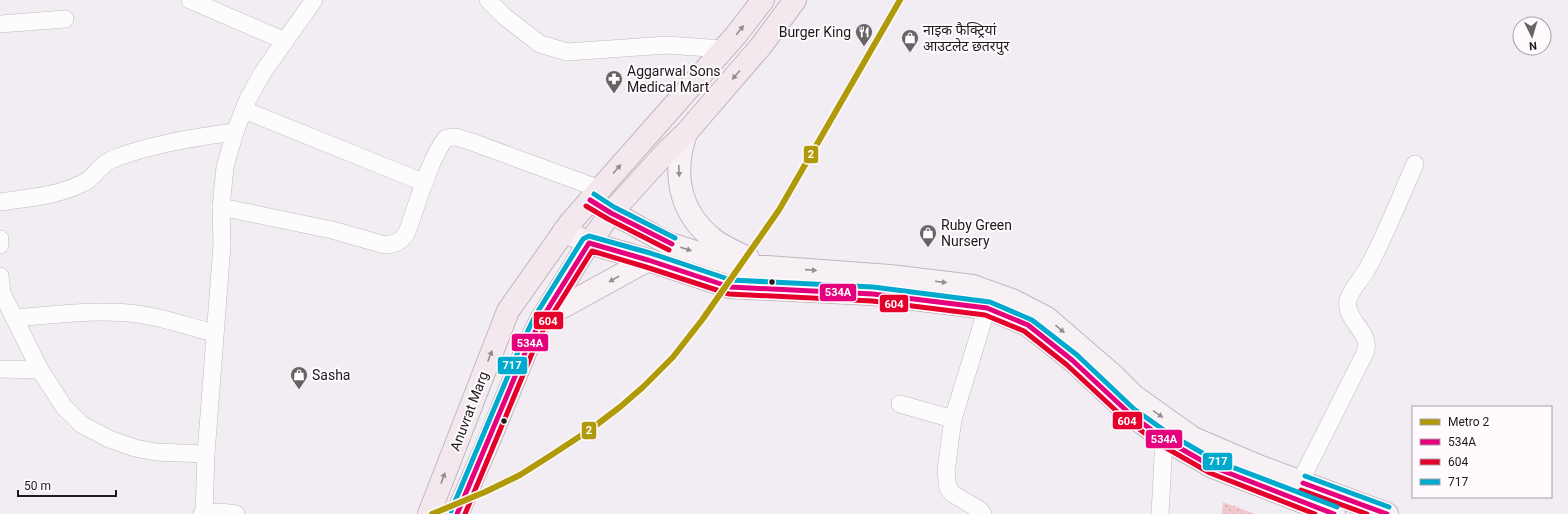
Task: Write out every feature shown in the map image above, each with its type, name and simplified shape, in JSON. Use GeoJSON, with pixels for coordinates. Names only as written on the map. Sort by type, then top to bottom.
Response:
{"type":"FeatureCollection","features":[{"type":"Feature","properties":{"kind":"highway","name":"Anuvrat Marg"},"geometry":{"type":"LineString","coordinates":[[429,514],[508,311],[564,230],[723,49],[763,0]]}},
{"type":"Feature","properties":{"kind":"highway","name":"Anuvrat Marg"},"geometry":{"type":"LineString","coordinates":[[456,514],[541,320],[589,243],[611,213],[668,150],[686,133],[761,46],[795,0]]}},
{"type":"Feature","properties":{"kind":"main road"},"geometry":{"type":"LineString","coordinates":[[686,133],[679,158],[679,171],[683,197],[688,209],[695,220],[713,239],[734,252],[767,267]]}},
{"type":"Feature","properties":{"kind":"main road"},"geometry":{"type":"LineString","coordinates":[[595,195],[611,213],[667,242],[742,267],[767,267],[890,276],[973,286],[1012,300],[1047,318],[1114,375],[1134,396],[1193,438],[1261,467],[1387,514]]}},
{"type":"Feature","properties":{"kind":"main road"},"geometry":{"type":"LineString","coordinates":[[564,230],[589,243],[730,286],[872,294],[988,308],[1028,326],[1072,360],[1130,414],[1164,439],[1213,466],[1334,514]]}},
{"type":"Feature","properties":{"kind":"main road"},"geometry":{"type":"LineString","coordinates":[[541,320],[648,260]]}},
{"type":"Feature","properties":{"kind":"street"},"geometry":{"type":"LineString","coordinates":[[190,0],[285,40]]}},
{"type":"Feature","properties":{"kind":"street"},"geometry":{"type":"LineString","coordinates":[[236,514],[221,512],[203,514],[214,333],[222,245],[221,207],[225,167],[235,132],[248,99],[285,40],[314,0]]}},
{"type":"Feature","properties":{"kind":"street"},"geometry":{"type":"LineString","coordinates":[[488,0],[505,17],[540,44],[567,52],[667,45],[723,49]]}},
{"type":"Feature","properties":{"kind":"street"},"geometry":{"type":"LineString","coordinates":[[0,24],[65,19]]}},
{"type":"Feature","properties":{"kind":"street"},"geometry":{"type":"LineString","coordinates":[[244,110],[425,183]]}},
{"type":"Feature","properties":{"kind":"street"},"geometry":{"type":"LineString","coordinates":[[0,202],[53,193],[81,184],[89,179],[104,163],[125,154],[187,140],[235,132]]}},
{"type":"Feature","properties":{"kind":"street"},"geometry":{"type":"LineString","coordinates":[[221,207],[332,230],[385,245],[393,244],[402,240],[407,232],[440,145],[446,138],[456,137],[472,142],[595,195]]}},
{"type":"Feature","properties":{"kind":"street"},"geometry":{"type":"LineString","coordinates":[[1300,482],[1368,347],[1367,338],[1353,319],[1349,309],[1348,300],[1366,272],[1415,164]]}},
{"type":"Feature","properties":{"kind":"street"},"geometry":{"type":"LineString","coordinates":[[0,276],[1,293],[40,370],[71,416],[81,424],[109,439],[134,448],[206,454]]}},
{"type":"Feature","properties":{"kind":"street"},"geometry":{"type":"LineString","coordinates":[[983,514],[980,510],[953,494],[948,488],[946,482],[946,472],[953,419],[988,308]]}},
{"type":"Feature","properties":{"kind":"street"},"geometry":{"type":"LineString","coordinates":[[14,318],[81,312],[114,312],[138,314],[214,333]]}},
{"type":"Feature","properties":{"kind":"street"},"geometry":{"type":"LineString","coordinates":[[0,369],[40,370]]}},
{"type":"Feature","properties":{"kind":"street"},"geometry":{"type":"LineString","coordinates":[[900,404],[953,419]]}},
{"type":"Feature","properties":{"kind":"street"},"geometry":{"type":"LineString","coordinates":[[1160,514],[1164,439]]}},
{"type":"Feature","properties":{"kind":"shaded area"},"geometry":{"type":"Polygon","coordinates":[[[1223,502],[1255,514],[1222,514],[1223,502]]]}},
{"type":"Feature","properties":{"kind":"metro line","name":"2"},"geometry":{"type":"LineString","coordinates":[[432,514],[485,492],[520,475],[553,454],[591,429],[620,407],[643,387],[673,357],[702,320],[779,210],[900,0]]}},
{"type":"Feature","properties":{"kind":"transit line","name":"717"},"geometry":{"type":"LineString","coordinates":[[594,194],[614,207],[675,238]]}},
{"type":"Feature","properties":{"kind":"transit line","name":"534A"},"geometry":{"type":"LineString","coordinates":[[590,200],[611,213],[672,244]]}},
{"type":"Feature","properties":{"kind":"transit line","name":"604"},"geometry":{"type":"LineString","coordinates":[[586,206],[669,250]]}},
{"type":"Feature","properties":{"kind":"transit line","name":"717"},"geometry":{"type":"LineString","coordinates":[[451,511],[521,345],[535,316],[583,239],[589,236],[650,253],[731,280],[873,287],[990,302],[1032,320],[1077,355],[1134,409],[1168,433],[1216,461],[1337,507]]}},
{"type":"Feature","properties":{"kind":"transit line","name":"534A"},"geometry":{"type":"LineString","coordinates":[[457,514],[527,348],[541,320],[589,243],[648,260],[730,287],[873,294],[987,308],[1028,325],[1072,360],[1130,414],[1164,439],[1213,467],[1334,514]]}},
{"type":"Feature","properties":{"kind":"transit line","name":"604"},"geometry":{"type":"LineString","coordinates":[[465,514],[533,351],[547,323],[592,251],[729,294],[872,301],[985,315],[1024,331],[1067,365],[1125,419],[1161,445],[1210,473],[1315,514]]}},
{"type":"Feature","properties":{"kind":"transit line","name":"717"},"geometry":{"type":"LineString","coordinates":[[1305,476],[1389,507]]}},
{"type":"Feature","properties":{"kind":"transit line","name":"534A"},"geometry":{"type":"LineString","coordinates":[[1303,483],[1387,514]]}},
{"type":"Feature","properties":{"kind":"transit line","name":"604"},"geometry":{"type":"LineString","coordinates":[[1301,490],[1367,514]]}},
{"type":"Feature","properties":{"kind":"place","name":"Burger King"},"geometry":{"type":"Point","coordinates":[864,47]}},
{"type":"Feature","properties":{"kind":"place","name":"नाइक फैक्ट्रियां आउटलेट छतरपुर"},"geometry":{"type":"Point","coordinates":[910,53]}},
{"type":"Feature","properties":{"kind":"place","name":"Aggarwal Sons Medical Mart"},"geometry":{"type":"Point","coordinates":[614,94]}},
{"type":"Feature","properties":{"kind":"place","name":"Ruby Green Nursery"},"geometry":{"type":"Point","coordinates":[928,248]}},
{"type":"Feature","properties":{"kind":"place","name":"Sasha"},"geometry":{"type":"Point","coordinates":[299,390]}}]}
